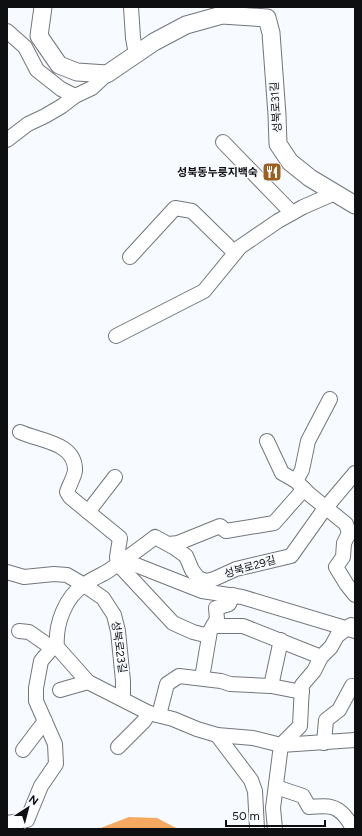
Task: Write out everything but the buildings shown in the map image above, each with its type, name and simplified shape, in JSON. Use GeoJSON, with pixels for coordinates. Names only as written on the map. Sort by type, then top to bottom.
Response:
{"type":"FeatureCollection","features":[{"type":"Feature","properties":{"kind":"street"},"geometry":{"type":"LineString","coordinates":[[43,7],[39,36],[59,65],[77,72],[107,74]]}},
{"type":"Feature","properties":{"kind":"street"},"geometry":{"type":"LineString","coordinates":[[131,7],[133,38],[136,54]]}},
{"type":"Feature","properties":{"kind":"street","name":"성북로31길"},"geometry":{"type":"LineString","coordinates":[[7,140],[28,124],[51,113],[75,96],[92,88],[107,74],[154,42],[186,25],[222,15],[265,12],[271,33],[278,144],[290,162],[310,178],[355,205]]}},
{"type":"Feature","properties":{"kind":"street"},"geometry":{"type":"LineString","coordinates":[[7,31],[25,47],[37,70],[61,89],[75,96]]}},
{"type":"Feature","properties":{"kind":"street"},"geometry":{"type":"LineString","coordinates":[[223,142],[292,213]]}},
{"type":"Feature","properties":{"kind":"street"},"geometry":{"type":"LineString","coordinates":[[116,336],[204,291],[240,247],[278,220],[335,193]]}},
{"type":"Feature","properties":{"kind":"street"},"geometry":{"type":"LineString","coordinates":[[130,257],[175,208],[192,211],[235,253]]}},
{"type":"Feature","properties":{"kind":"street","name":"성북로29길"},"geometry":{"type":"LineString","coordinates":[[169,544],[178,543],[220,526],[226,531],[274,522],[300,485],[308,441],[330,399]]}},
{"type":"Feature","properties":{"kind":"street"},"geometry":{"type":"LineString","coordinates":[[20,432],[61,447],[72,459],[75,472],[67,492],[70,497],[120,538],[117,557],[118,564],[173,623],[193,632],[243,626],[281,640],[320,657]]}},
{"type":"Feature","properties":{"kind":"street"},"geometry":{"type":"LineString","coordinates":[[267,441],[282,473],[300,485],[346,524],[349,533],[344,543],[343,557],[336,567],[355,595]]}},
{"type":"Feature","properties":{"kind":"street","name":"성북로29길"},"geometry":{"type":"LineString","coordinates":[[118,564],[155,537],[169,544],[186,556],[192,570],[198,578],[206,580],[210,580],[236,569],[291,556],[326,508],[355,473]]}},
{"type":"Feature","properties":{"kind":"street"},"geometry":{"type":"LineString","coordinates":[[88,512],[115,477]]}},
{"type":"Feature","properties":{"kind":"street"},"geometry":{"type":"LineString","coordinates":[[7,823],[27,820],[41,786],[56,764],[55,744],[36,701],[36,688],[42,661],[55,647],[57,629],[62,614],[73,594],[84,585],[118,564],[136,566],[202,591],[242,597],[352,627]]}},
{"type":"Feature","properties":{"kind":"street","name":"성북로23길"},"geometry":{"type":"LineString","coordinates":[[7,572],[24,577],[54,574],[68,575],[103,598],[114,615],[118,631],[123,681],[123,699]]}},
{"type":"Feature","properties":{"kind":"street"},"geometry":{"type":"LineString","coordinates":[[202,678],[211,631],[217,620],[216,608],[229,604],[233,595]]}},
{"type":"Feature","properties":{"kind":"street"},"geometry":{"type":"LineString","coordinates":[[275,829],[273,808],[281,745],[300,726],[302,685],[314,671],[320,657],[331,648],[337,636],[352,627]]}},
{"type":"Feature","properties":{"kind":"street"},"geometry":{"type":"LineString","coordinates":[[19,632],[28,632],[55,647],[88,682],[154,714],[217,735],[253,738],[281,745],[355,740]]}},
{"type":"Feature","properties":{"kind":"street"},"geometry":{"type":"LineString","coordinates":[[271,686],[281,640]]}},
{"type":"Feature","properties":{"kind":"street"},"geometry":{"type":"LineString","coordinates":[[118,747],[144,721],[154,714],[167,684],[179,676],[202,678],[230,684],[271,686],[302,692]]}},
{"type":"Feature","properties":{"kind":"street"},"geometry":{"type":"LineString","coordinates":[[60,690],[88,682]]}},
{"type":"Feature","properties":{"kind":"street"},"geometry":{"type":"LineString","coordinates":[[324,743],[326,720],[339,710],[352,686],[355,687]]}},
{"type":"Feature","properties":{"kind":"street"},"geometry":{"type":"LineString","coordinates":[[23,750],[45,721]]}},
{"type":"Feature","properties":{"kind":"street"},"geometry":{"type":"LineString","coordinates":[[217,735],[251,780],[255,791],[257,829]]}},
{"type":"Feature","properties":{"kind":"street"},"geometry":{"type":"LineString","coordinates":[[276,787],[303,796],[309,807],[332,807],[342,813],[353,829]]}},
{"type":"Feature","properties":{"kind":"shaded area"},"geometry":{"type":"Polygon","coordinates":[[[129,817],[157,818],[178,829],[98,829],[129,817]]]}},
{"type":"Feature","properties":{"kind":"place","name":"성북동누룽지백숙"},"geometry":{"type":"Point","coordinates":[272,172]}}]}
